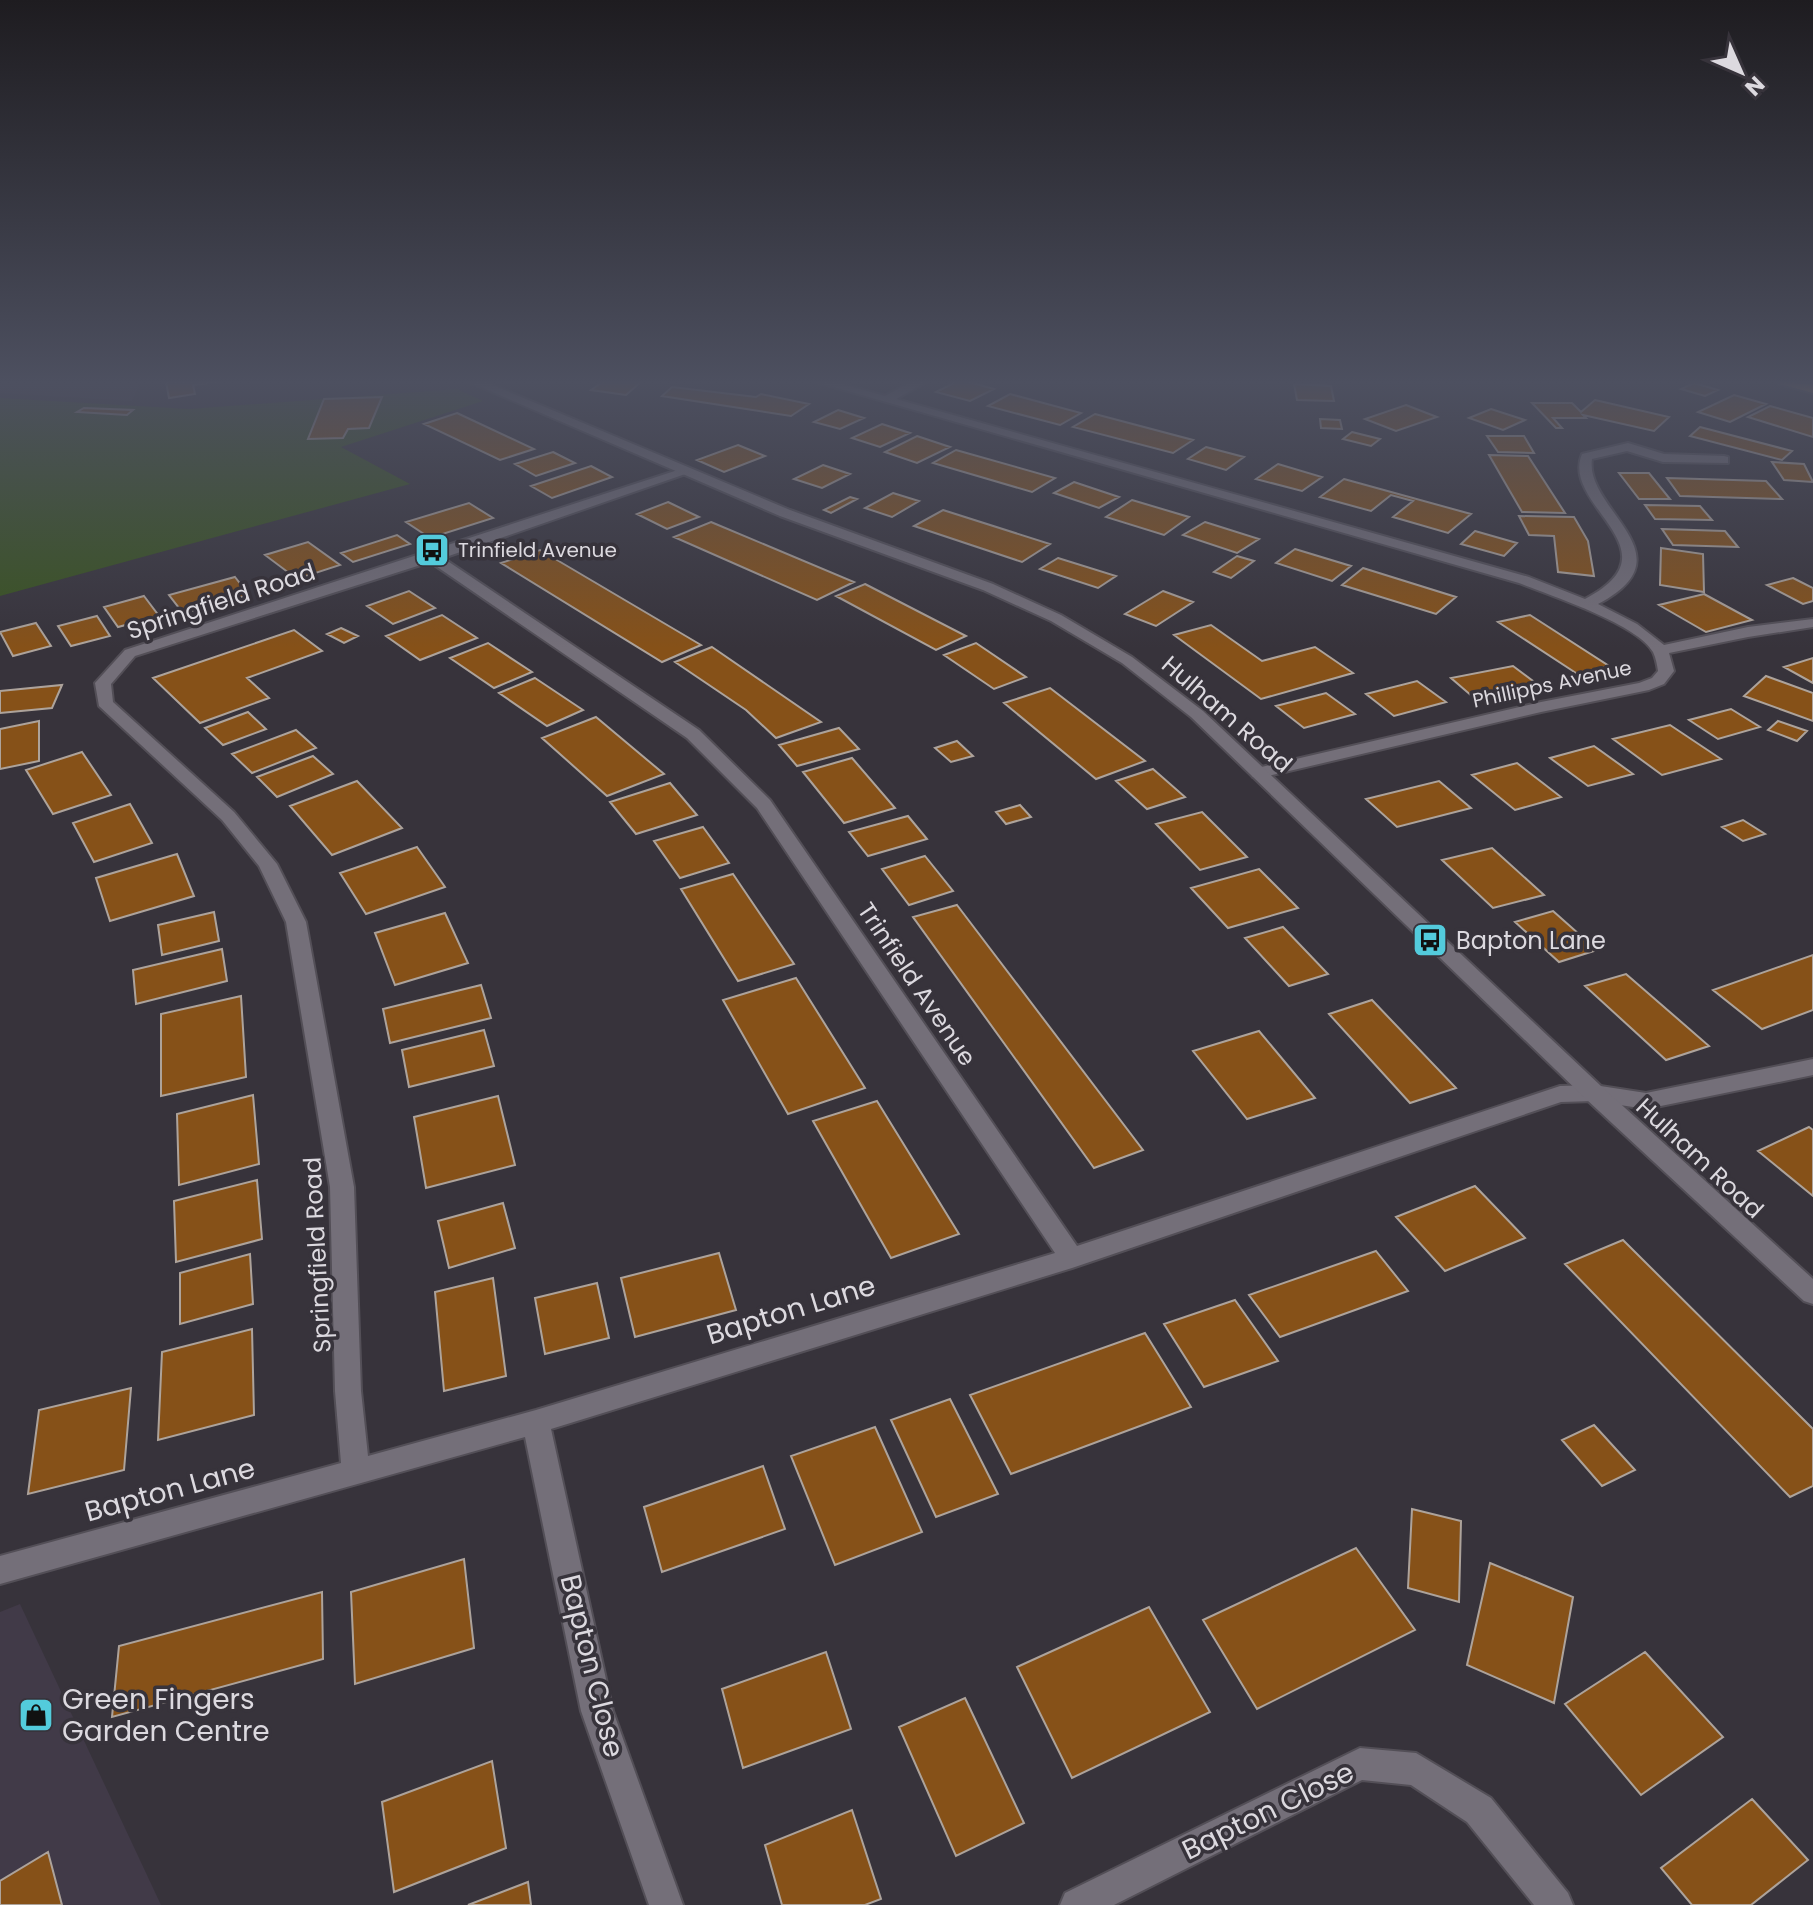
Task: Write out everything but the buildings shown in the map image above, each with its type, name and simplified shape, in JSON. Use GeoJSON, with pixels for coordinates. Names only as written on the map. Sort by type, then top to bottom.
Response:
{"type":"FeatureCollection","features":[{"type":"Feature","properties":{"kind":"street","name":"Phillipps Avenue"},"geometry":{"type":"LineString","coordinates":[[1137,470],[1524,580],[1585,605],[1636,631],[1661,650],[1666,671],[1658,681],[1643,687],[1541,707],[1259,773]]}},
{"type":"Feature","properties":{"kind":"street"},"geometry":{"type":"LineString","coordinates":[[1584,470],[1622,533],[1629,552],[1626,571],[1616,586],[1585,605]]}},
{"type":"Feature","properties":{"kind":"street","name":"Springfield Road"},"geometry":{"type":"LineString","coordinates":[[356,1473],[348,1391],[342,1187],[296,922],[268,864],[228,816],[105,703],[103,683],[130,653],[688,471]]}},
{"type":"Feature","properties":{"kind":"street","name":"Hulham Road"},"geometry":{"type":"LineString","coordinates":[[688,471],[785,513],[988,587],[1056,618],[1127,660],[1197,714],[1594,1093],[1813,1294]]}},
{"type":"Feature","properties":{"kind":"street","name":"Trinfield Avenue"},"geometry":{"type":"LineString","coordinates":[[432,557],[693,734],[764,804],[1072,1258]]}},
{"type":"Feature","properties":{"kind":"street"},"geometry":{"type":"LineString","coordinates":[[1661,650],[1748,632],[1813,623]]}},
{"type":"Feature","properties":{"kind":"street","name":"Bapton Lane"},"geometry":{"type":"LineString","coordinates":[[0,1570],[536,1422],[1072,1258],[1560,1094],[1594,1093],[1646,1101],[1813,1067]]}},
{"type":"Feature","properties":{"kind":"street","name":"Bapton Close"},"geometry":{"type":"LineString","coordinates":[[536,1422],[597,1711],[666,1905]]}},
{"type":"Feature","properties":{"kind":"street","name":"Bapton Close"},"geometry":{"type":"LineString","coordinates":[[1077,1905],[1360,1764],[1416,1769],[1479,1810],[1556,1905]]}},
{"type":"Feature","properties":{"kind":"shaded area","name":"Green Fingers Garden Centre"},"geometry":{"type":"Polygon","coordinates":[[[20,1604],[161,1905],[0,1905],[0,1612],[20,1604]]]}},
{"type":"Feature","properties":{"kind":"green space"},"geometry":{"type":"Polygon","coordinates":[[[0,470],[384,470],[410,484],[0,596],[0,470]]]}},
{"type":"Feature","properties":{"kind":"place","name":"Trinfield Avenue"},"geometry":{"type":"Point","coordinates":[432,550]}},
{"type":"Feature","properties":{"kind":"place","name":"Bapton Lane"},"geometry":{"type":"Point","coordinates":[1430,940]}},
{"type":"Feature","properties":{"kind":"place","name":"Green Fingers Garden Centre"},"geometry":{"type":"Point","coordinates":[36,1715]}}]}
